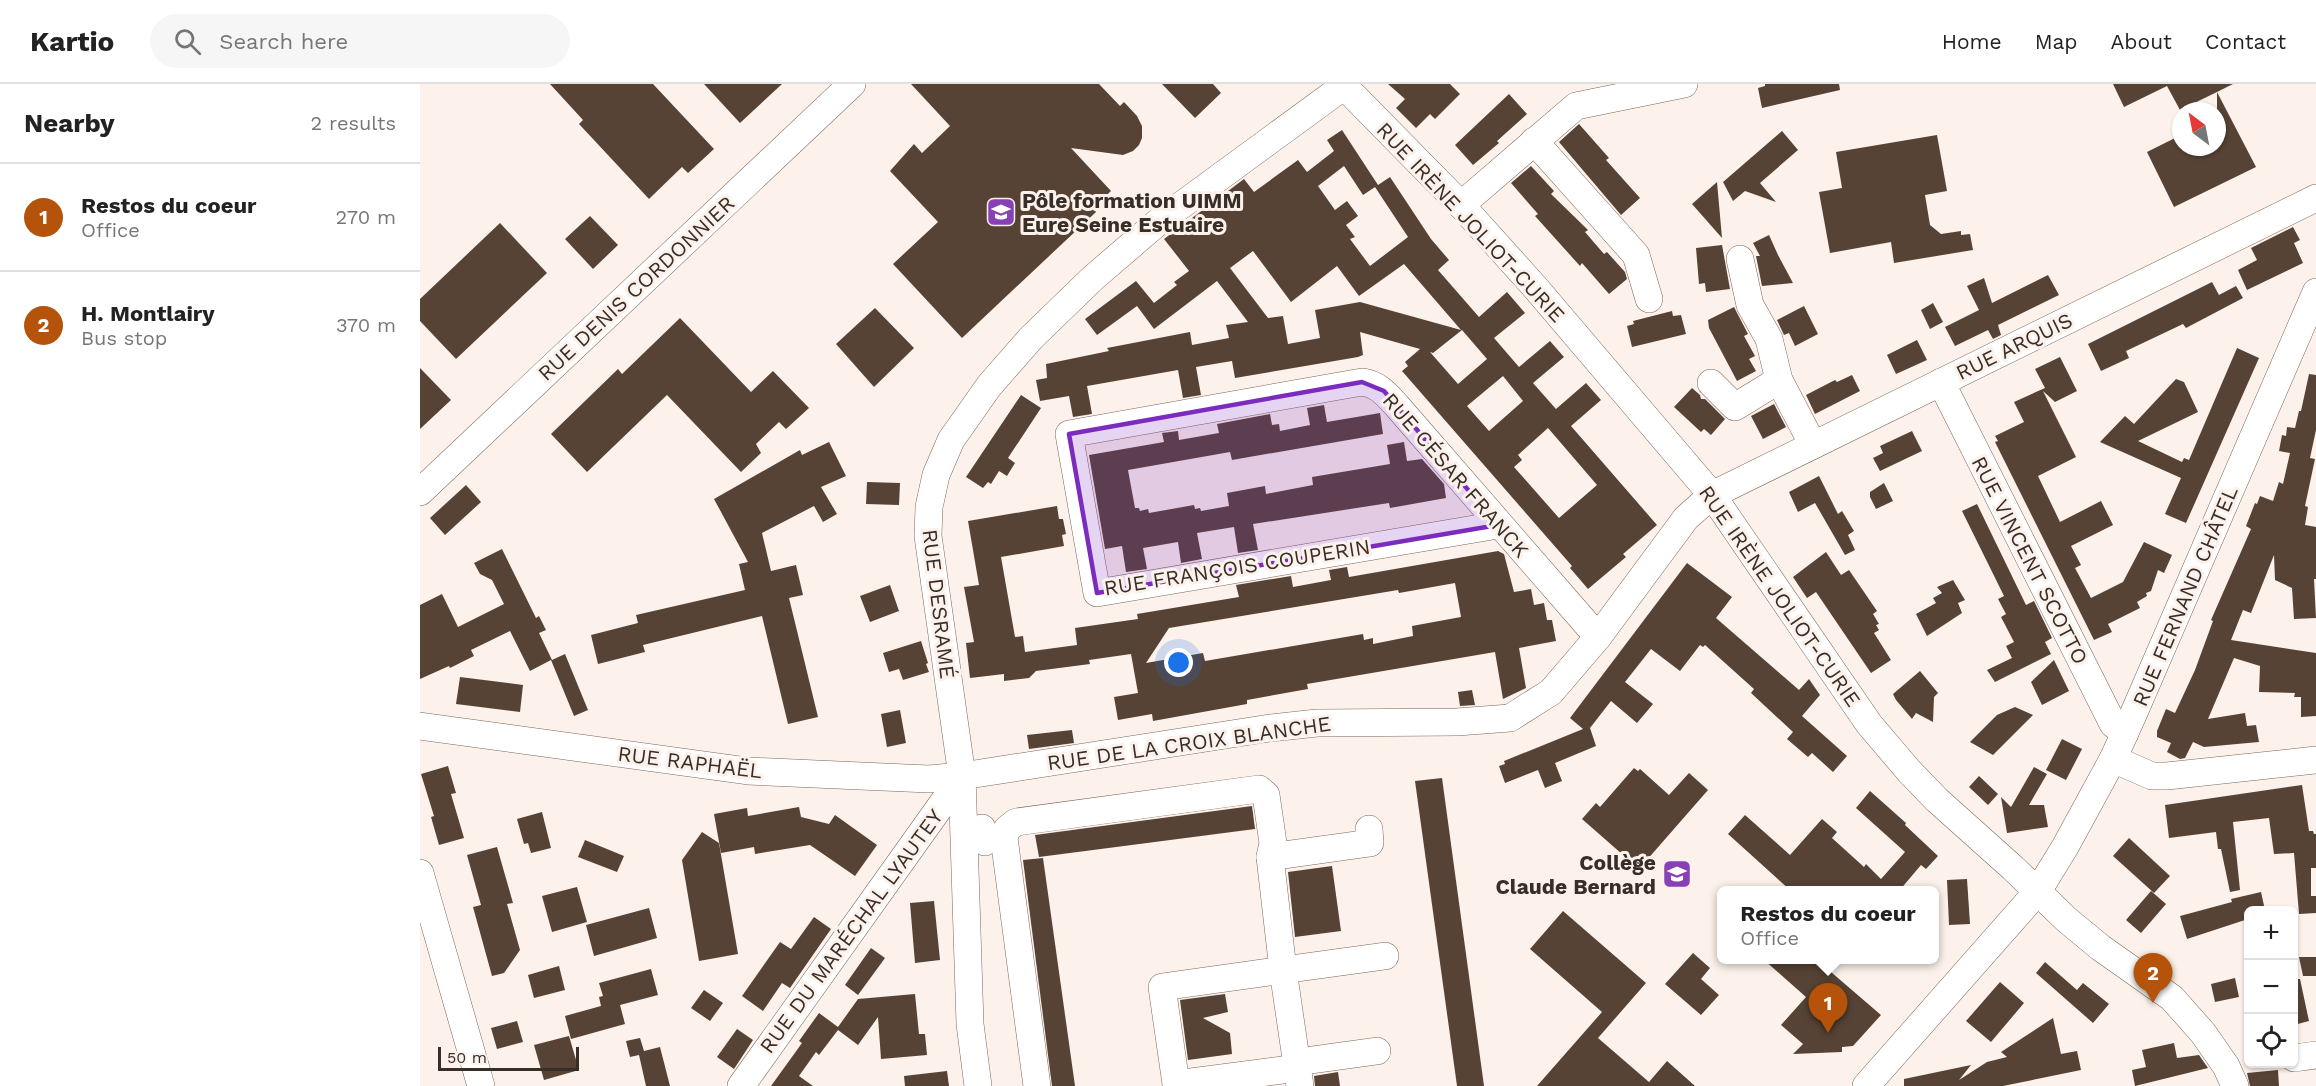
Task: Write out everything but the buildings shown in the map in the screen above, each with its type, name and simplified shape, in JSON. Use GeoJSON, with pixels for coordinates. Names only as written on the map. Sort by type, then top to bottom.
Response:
{"type":"FeatureCollection","features":[{"type":"Feature","properties":{"kind":"street","name":"RUE DENIS CORDONNIER"},"geometry":{"type":"LineString","coordinates":[[420,492],[852,84]]}},
{"type":"Feature","properties":{"kind":"street"},"geometry":{"type":"LineString","coordinates":[[1461,205],[1576,106],[1684,84]]}},
{"type":"Feature","properties":{"kind":"street","name":"RUE IRÈNE JOLIOT-CURIE"},"geometry":{"type":"LineString","coordinates":[[1343,85],[1461,205],[1534,286],[1712,495],[1869,724],[1937,800],[2067,920],[2101,948],[2172,998],[2237,1072]]}},
{"type":"Feature","properties":{"kind":"street","name":"RUE DESRAMÉ"},"geometry":{"type":"LineString","coordinates":[[978,1086],[970,1024],[962,776],[928,536],[929,507],[936,475],[951,440],[989,386],[1031,338],[1093,278],[1157,223],[1343,85]]}},
{"type":"Feature","properties":{"kind":"street"},"geometry":{"type":"LineString","coordinates":[[1534,141],[1635,255],[1649,299]]}},
{"type":"Feature","properties":{"kind":"street","name":"RUE ARQUIS"},"geometry":{"type":"LineString","coordinates":[[1712,495],[2316,198]]}},
{"type":"Feature","properties":{"kind":"street"},"geometry":{"type":"LineString","coordinates":[[1740,259],[1750,305],[1769,339],[1779,380],[1813,445]]}},
{"type":"Feature","properties":{"kind":"street","name":"RUE FERNAND CHÂTEL"},"geometry":{"type":"LineString","coordinates":[[1866,1086],[2038,891],[2065,847],[2125,733],[2316,292]]}},
{"type":"Feature","properties":{"kind":"street"},"geometry":{"type":"LineString","coordinates":[[1711,383],[1735,407],[1779,380]]}},
{"type":"Feature","properties":{"kind":"street","name":"RUE CÉSAR FRANCK"},"geometry":{"type":"LineString","coordinates":[[1069,434],[1362,382],[1377,386],[1598,637]]}},
{"type":"Feature","properties":{"kind":"street","name":"RUE VINCENT SCOTTO"},"geometry":{"type":"LineString","coordinates":[[1941,382],[2113,724],[2125,733]]}},
{"type":"Feature","properties":{"kind":"street","name":"RUE FRANÇOIS COUPERIN"},"geometry":{"type":"LineString","coordinates":[[1069,434],[1097,594],[1498,525]]}},
{"type":"Feature","properties":{"kind":"street","name":"RUE DE LA CROIX BLANCHE"},"geometry":{"type":"LineString","coordinates":[[962,776],[1270,728],[1317,723],[1457,722],[1510,718],[1551,692],[1598,637],[1686,518],[1712,495]]}},
{"type":"Feature","properties":{"kind":"street","name":"RUE RAPHAËL"},"geometry":{"type":"LineString","coordinates":[[420,726],[748,771],[929,779],[962,776]]}},
{"type":"Feature","properties":{"kind":"street"},"geometry":{"type":"LineString","coordinates":[[2113,759],[2139,771],[2160,776],[2316,760]]}},
{"type":"Feature","properties":{"kind":"street","name":"RUE DU MARÉCHAL LYAUTEY"},"geometry":{"type":"LineString","coordinates":[[741,1086],[962,776]]}},
{"type":"Feature","properties":{"kind":"street"},"geometry":{"type":"LineString","coordinates":[[1037,1086],[1004,838],[1007,828],[1016,822],[1259,789],[1266,795],[1273,843],[1270,857],[1298,1072]]}},
{"type":"Feature","properties":{"kind":"street"},"geometry":{"type":"LineString","coordinates":[[1270,857],[1370,843],[1369,829]]}},
{"type":"Feature","properties":{"kind":"street"},"geometry":{"type":"LineString","coordinates":[[420,873],[481,1086]]}},
{"type":"Feature","properties":{"kind":"street"},"geometry":{"type":"LineString","coordinates":[[1377,1051],[1298,1072],[1176,1084],[1162,987],[1384,956]]}},
{"type":"Feature","properties":{"kind":"street"},"geometry":{"type":"LineString","coordinates":[[2298,1057],[2316,1055]]}},
{"type":"Feature","properties":{"kind":"highlighted area"},"geometry":{"type":"Polygon","coordinates":[[[1362,382],[1384,391],[1498,525],[1097,593],[1069,434],[1362,382]]]}},
{"type":"Feature","properties":{"kind":"place","name":"Pôle formation UIMM Eure Seine Estuaire"},"geometry":{"type":"Point","coordinates":[1001,212]}},
{"type":"Feature","properties":{"kind":"place","name":"Collège Claude Bernard"},"geometry":{"type":"Point","coordinates":[1677,874]}},
{"type":"Feature","properties":{"kind":"place","name":"H. Montlairy"},"geometry":{"type":"Point","coordinates":[2153,1003]}},
{"type":"Feature","properties":{"kind":"place","name":"Restos du coeur"},"geometry":{"type":"Point","coordinates":[1828,1033]}}]}
